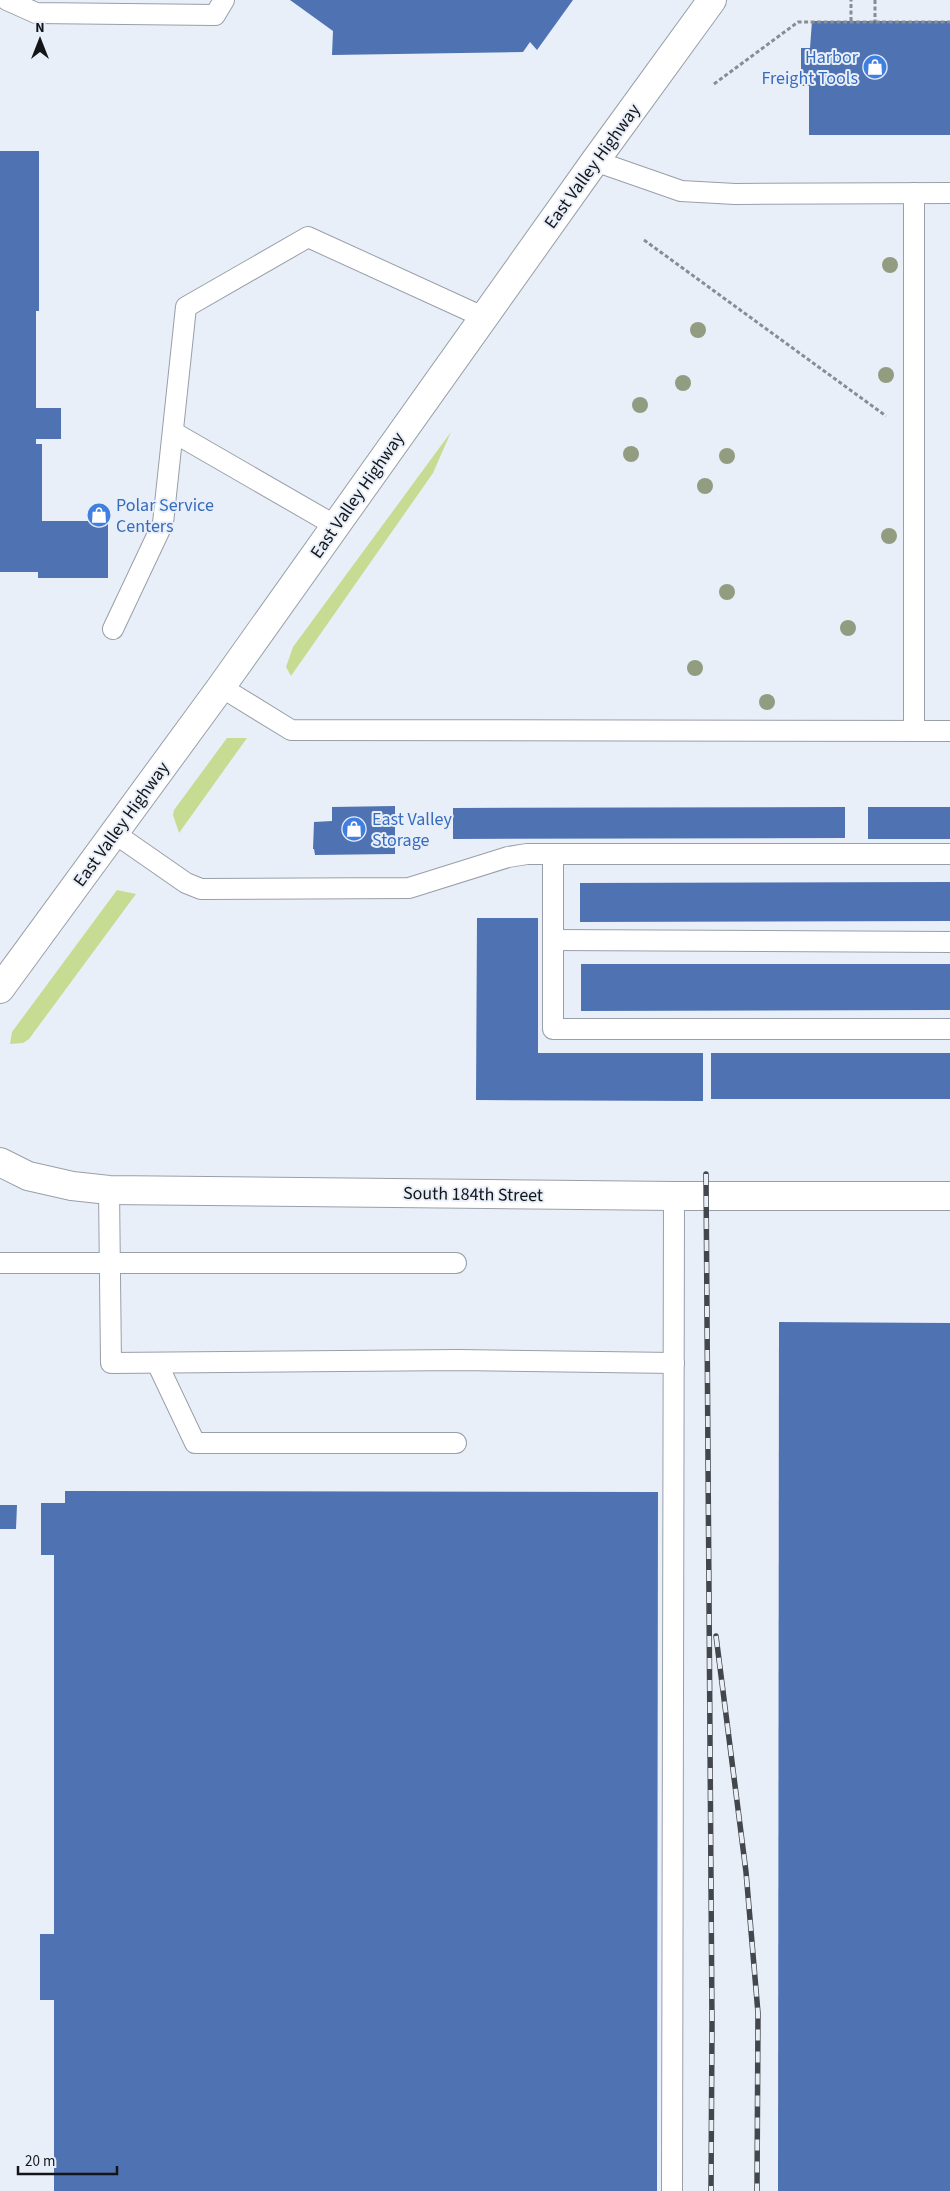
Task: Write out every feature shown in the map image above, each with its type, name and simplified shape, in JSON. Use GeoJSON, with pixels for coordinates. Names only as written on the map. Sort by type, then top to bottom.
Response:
{"type":"FeatureCollection","features":[{"type":"Feature","properties":{"kind":"main road","name":"East Valley Highway"},"geometry":{"type":"LineString","coordinates":[[0,989],[221,687],[595,161],[712,0]]}},
{"type":"Feature","properties":{"kind":"main road","name":"South 184th Street"},"geometry":{"type":"LineString","coordinates":[[0,1162],[28,1176],[72,1186],[109,1190],[674,1196],[950,1196]]}},
{"type":"Feature","properties":{"kind":"lane"},"geometry":{"type":"LineString","coordinates":[[7,0],[36,13],[215,16],[224,0]]}},
{"type":"Feature","properties":{"kind":"lane"},"geometry":{"type":"LineString","coordinates":[[595,161],[681,191],[745,194],[950,193]]}},
{"type":"Feature","properties":{"kind":"lane"},"geometry":{"type":"LineString","coordinates":[[914,193],[914,731]]}},
{"type":"Feature","properties":{"kind":"lane"},"geometry":{"type":"LineString","coordinates":[[112,629],[163,523],[186,307],[308,237],[483,318]]}},
{"type":"Feature","properties":{"kind":"lane"},"geometry":{"type":"LineString","coordinates":[[172,432],[336,526]]}},
{"type":"Feature","properties":{"kind":"lane"},"geometry":{"type":"LineString","coordinates":[[221,687],[291,730],[950,731]]}},
{"type":"Feature","properties":{"kind":"lane"},"geometry":{"type":"LineString","coordinates":[[114,833],[186,883],[201,889],[409,888],[508,857],[527,854],[950,854]]}},
{"type":"Feature","properties":{"kind":"lane"},"geometry":{"type":"LineString","coordinates":[[553,854],[553,1029],[950,1029]]}},
{"type":"Feature","properties":{"kind":"lane"},"geometry":{"type":"LineString","coordinates":[[553,940],[950,942]]}},
{"type":"Feature","properties":{"kind":"lane"},"geometry":{"type":"LineString","coordinates":[[109,1190],[111,1363],[469,1360],[674,1362]]}},
{"type":"Feature","properties":{"kind":"lane"},"geometry":{"type":"LineString","coordinates":[[672,2191],[674,1196]]}},
{"type":"Feature","properties":{"kind":"lane"},"geometry":{"type":"LineString","coordinates":[[0,1263],[456,1263]]}},
{"type":"Feature","properties":{"kind":"lane"},"geometry":{"type":"LineString","coordinates":[[157,1362],[195,1443],[456,1443]]}},
{"type":"Feature","properties":{"kind":"path"},"geometry":{"type":"LineString","coordinates":[[851,0],[851,21]]}},
{"type":"Feature","properties":{"kind":"path"},"geometry":{"type":"LineString","coordinates":[[875,0],[875,21]]}},
{"type":"Feature","properties":{"kind":"path"},"geometry":{"type":"LineString","coordinates":[[714,84],[798,22],[950,22]]}},
{"type":"Feature","properties":{"kind":"path"},"geometry":{"type":"LineString","coordinates":[[644,240],[889,418]]}},
{"type":"Feature","properties":{"kind":"green space"},"geometry":{"type":"Polygon","coordinates":[[[451,432],[433,473],[291,676],[286,667],[293,647],[451,432]]]}},
{"type":"Feature","properties":{"kind":"green space"},"geometry":{"type":"Polygon","coordinates":[[[227,738],[247,738],[179,833],[173,815],[174,810],[227,738]]]}},
{"type":"Feature","properties":{"kind":"green space"},"geometry":{"type":"Polygon","coordinates":[[[117,890],[136,894],[29,1039],[23,1043],[10,1044],[12,1032],[117,890]]]}},
{"type":"Feature","properties":{"kind":"building"},"geometry":{"type":"Polygon","coordinates":[[[290,0],[573,0],[537,50],[530,42],[523,52],[332,55],[333,31],[290,0]]]}},
{"type":"Feature","properties":{"kind":"building","name":"Harbor Freight Tools"},"geometry":{"type":"Polygon","coordinates":[[[812,21],[950,21],[950,135],[809,135],[809,86],[801,86],[801,48],[810,48],[812,21]]]}},
{"type":"Feature","properties":{"kind":"building"},"geometry":{"type":"Polygon","coordinates":[[[0,151],[39,151],[39,311],[36,311],[36,408],[61,408],[61,439],[36,439],[36,444],[42,444],[42,521],[108,521],[108,578],[38,578],[38,572],[0,572],[0,151]]]}},
{"type":"Feature","properties":{"kind":"building","name":"East Valley Storage"},"geometry":{"type":"Polygon","coordinates":[[[395,806],[395,854],[315,855],[313,849],[314,822],[332,821],[332,807],[395,806]]]}},
{"type":"Feature","properties":{"kind":"building"},"geometry":{"type":"Polygon","coordinates":[[[845,807],[845,838],[453,839],[453,808],[845,807]]]}},
{"type":"Feature","properties":{"kind":"building"},"geometry":{"type":"Polygon","coordinates":[[[868,807],[950,807],[950,839],[868,839],[868,807]]]}},
{"type":"Feature","properties":{"kind":"building"},"geometry":{"type":"Polygon","coordinates":[[[950,882],[950,921],[580,922],[580,883],[950,882]]]}},
{"type":"Feature","properties":{"kind":"building"},"geometry":{"type":"Polygon","coordinates":[[[477,918],[538,918],[538,1053],[703,1053],[703,1101],[476,1100],[477,918]]]}},
{"type":"Feature","properties":{"kind":"building"},"geometry":{"type":"Polygon","coordinates":[[[581,964],[950,964],[950,1010],[581,1011],[581,964]]]}},
{"type":"Feature","properties":{"kind":"building"},"geometry":{"type":"Polygon","coordinates":[[[711,1053],[950,1053],[950,1099],[711,1099],[711,1053]]]}},
{"type":"Feature","properties":{"kind":"building"},"geometry":{"type":"Polygon","coordinates":[[[779,1322],[950,1323],[950,2191],[778,2191],[779,1322]]]}},
{"type":"Feature","properties":{"kind":"building"},"geometry":{"type":"Polygon","coordinates":[[[65,1491],[658,1492],[657,2191],[54,2191],[54,2000],[40,2000],[40,1934],[54,1934],[54,1555],[41,1555],[41,1503],[65,1503],[65,1491]]]}},
{"type":"Feature","properties":{"kind":"building"},"geometry":{"type":"Polygon","coordinates":[[[0,1505],[17,1505],[16,1529],[0,1529],[0,1505]]]}},
{"type":"Feature","properties":{"kind":"railway"},"geometry":{"type":"LineString","coordinates":[[706,1174],[712,2023],[711,2191]]}},
{"type":"Feature","properties":{"kind":"railway"},"geometry":{"type":"LineString","coordinates":[[716,1636],[746,1872],[758,2013],[757,2191]]}},
{"type":"Feature","properties":{"kind":"place","name":"Harbor Freight Tools"},"geometry":{"type":"Point","coordinates":[875,67]}},
{"type":"Feature","properties":{"kind":"place","name":"Polar Service Centers"},"geometry":{"type":"Point","coordinates":[99,515]}},
{"type":"Feature","properties":{"kind":"place","name":"East Valley Storage"},"geometry":{"type":"Point","coordinates":[354,829]}}]}
